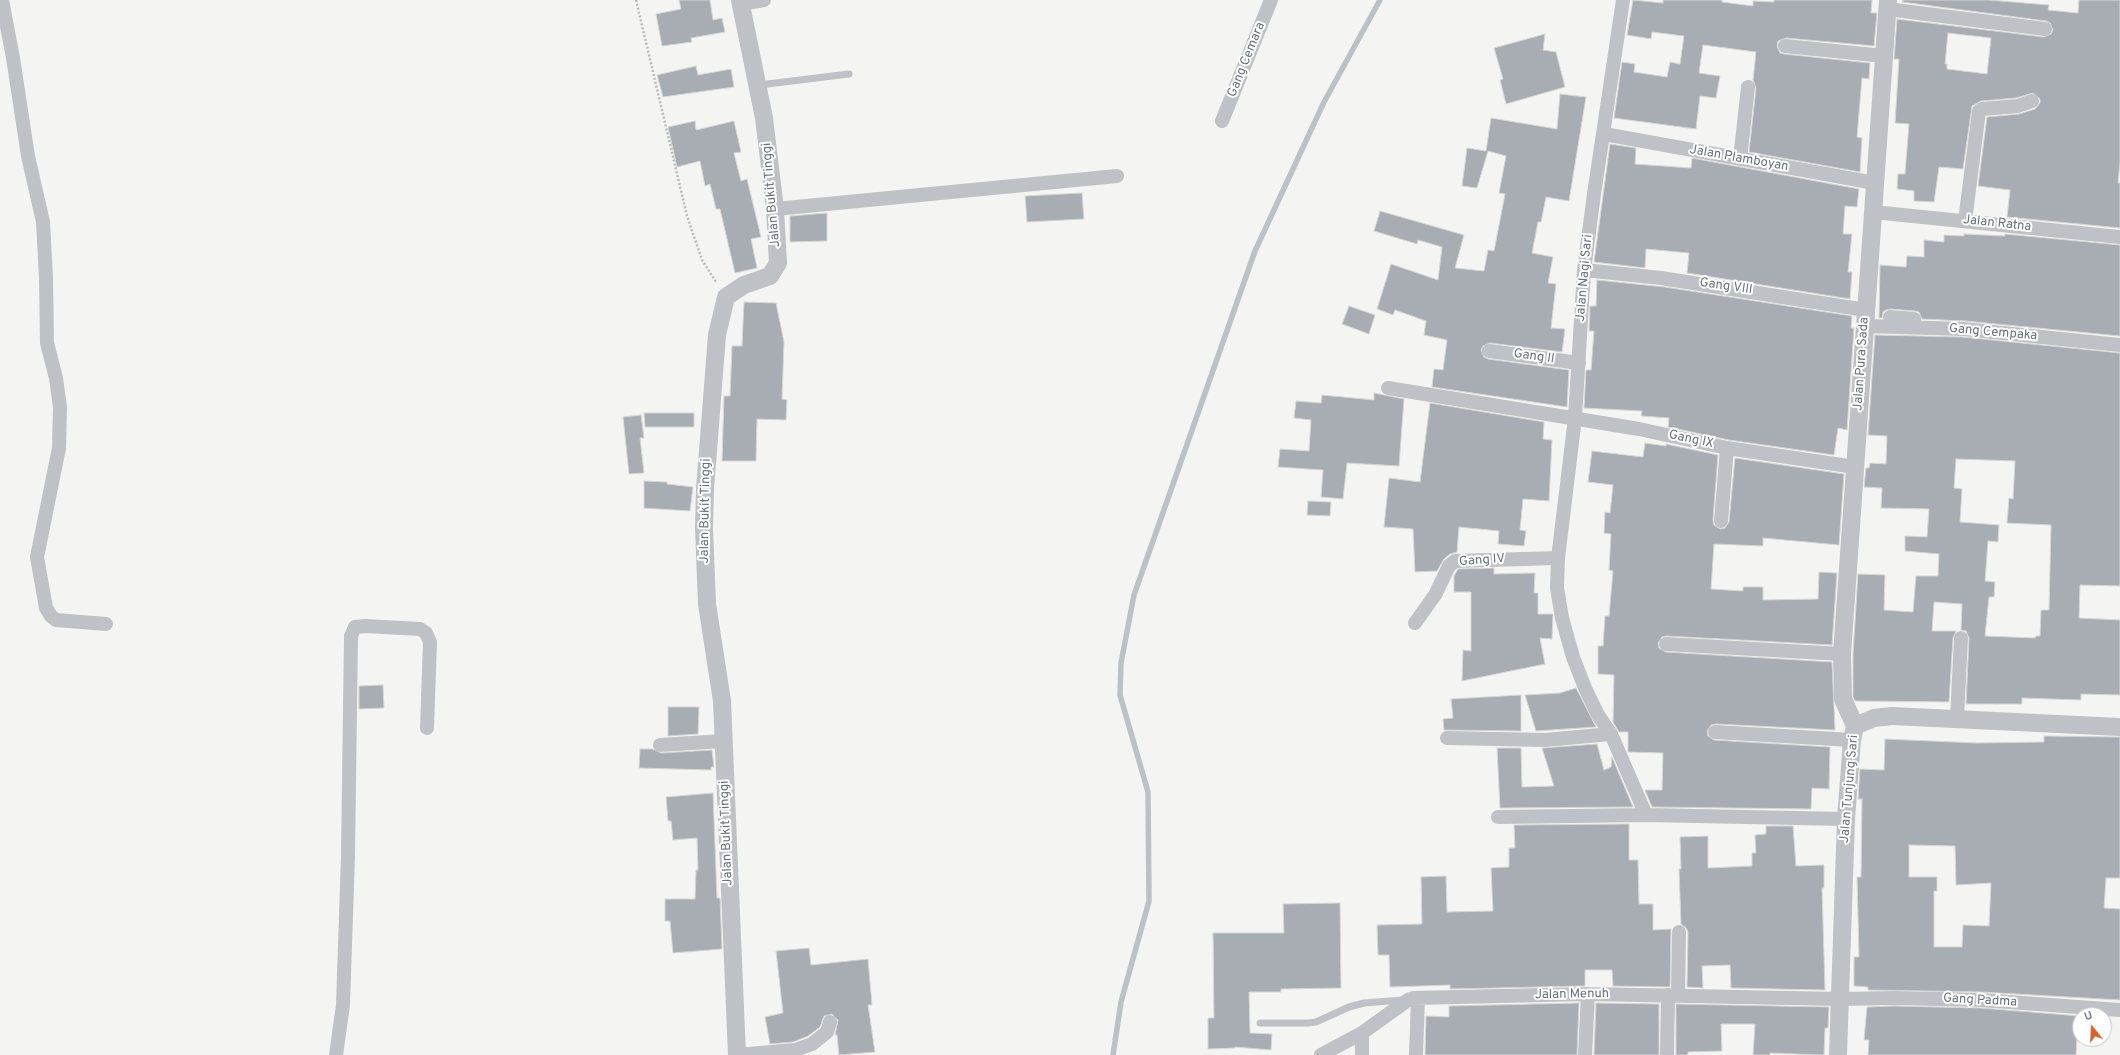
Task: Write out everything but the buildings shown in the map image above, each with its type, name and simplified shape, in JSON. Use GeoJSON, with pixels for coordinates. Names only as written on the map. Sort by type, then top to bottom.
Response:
{"type":"FeatureCollection","features":[{"type":"Feature","properties":{"kind":"street"},"geometry":{"type":"LineString","coordinates":[[2,0],[14,58],[28,156],[43,222],[47,343],[56,378],[60,407],[59,448],[37,558],[46,608],[51,616],[56,620],[106,624]]}},
{"type":"Feature","properties":{"kind":"street"},"geometry":{"type":"LineString","coordinates":[[740,2],[764,0]]}},
{"type":"Feature","properties":{"kind":"street","name":"Gang Cemara"},"geometry":{"type":"LineString","coordinates":[[1222,121],[1271,0]]}},
{"type":"Feature","properties":{"kind":"street","name":"Jalan Nagi Sari"},"geometry":{"type":"LineString","coordinates":[[1623,0],[1584,270],[1580,363],[1558,558],[1557,588],[1562,618],[1572,657],[1598,715],[1611,734],[1646,816]]}},
{"type":"Feature","properties":{"kind":"street","name":"Jalan Bukit Tinggi"},"geometry":{"type":"LineString","coordinates":[[737,1055],[722,701],[707,604],[704,528],[708,438],[717,335],[726,297],[744,285],[770,276],[778,263],[775,209],[759,85],[740,2]]}},
{"type":"Feature","properties":{"kind":"street"},"geometry":{"type":"LineString","coordinates":[[1888,5],[2045,29]]}},
{"type":"Feature","properties":{"kind":"street","name":"Jalan Pura Sada"},"geometry":{"type":"LineString","coordinates":[[1854,733],[1843,699],[1842,654],[1849,468],[1866,318],[1888,5]]}},
{"type":"Feature","properties":{"kind":"street"},"geometry":{"type":"LineString","coordinates":[[1785,46],[1884,56]]}},
{"type":"Feature","properties":{"kind":"street"},"geometry":{"type":"LineString","coordinates":[[1740,159],[1748,87]]}},
{"type":"Feature","properties":{"kind":"street"},"geometry":{"type":"LineString","coordinates":[[1965,221],[1979,111],[1982,109],[2018,106],[2032,101]]}},
{"type":"Feature","properties":{"kind":"street","name":"Jalan Plamboyan"},"geometry":{"type":"LineString","coordinates":[[1604,134],[1875,183]]}},
{"type":"Feature","properties":{"kind":"street"},"geometry":{"type":"LineString","coordinates":[[775,209],[1117,176]]}},
{"type":"Feature","properties":{"kind":"street","name":"Jalan Ratna"},"geometry":{"type":"LineString","coordinates":[[1873,212],[2120,237]]}},
{"type":"Feature","properties":{"kind":"street","name":"Gang VIII"},"geometry":{"type":"LineString","coordinates":[[1584,270],[1661,278],[1866,318]]}},
{"type":"Feature","properties":{"kind":"street","name":"Gang Cempaka"},"geometry":{"type":"LineString","coordinates":[[1890,317],[1945,323]]}},
{"type":"Feature","properties":{"kind":"street","name":"Gang Cempaka"},"geometry":{"type":"LineString","coordinates":[[1866,318],[2120,345]]}},
{"type":"Feature","properties":{"kind":"street","name":"Gang II"},"geometry":{"type":"LineString","coordinates":[[1489,351],[1580,363]]}},
{"type":"Feature","properties":{"kind":"street","name":"Gang IX"},"geometry":{"type":"LineString","coordinates":[[1388,388],[1639,429],[1727,448],[1849,468]]}},
{"type":"Feature","properties":{"kind":"street"},"geometry":{"type":"LineString","coordinates":[[1762,447],[1849,468]]}},
{"type":"Feature","properties":{"kind":"street"},"geometry":{"type":"LineString","coordinates":[[1721,521],[1727,448]]}},
{"type":"Feature","properties":{"kind":"street","name":"Gang IV"},"geometry":{"type":"LineString","coordinates":[[1415,623],[1435,595],[1449,566],[1455,561],[1558,558]]}},
{"type":"Feature","properties":{"kind":"street"},"geometry":{"type":"LineString","coordinates":[[336,1055],[343,1005],[348,856],[350,636],[355,628],[365,626],[420,629],[426,633],[430,642],[427,728]]}},
{"type":"Feature","properties":{"kind":"street"},"geometry":{"type":"LineString","coordinates":[[1957,718],[1962,638]]}},
{"type":"Feature","properties":{"kind":"street"},"geometry":{"type":"LineString","coordinates":[[1666,644],[1842,654]]}},
{"type":"Feature","properties":{"kind":"street","name":"Jalan Tunjung Sari"},"geometry":{"type":"LineString","coordinates":[[1838,1055],[1846,819],[1854,733],[1863,721],[1892,716],[2120,727]]}},
{"type":"Feature","properties":{"kind":"street"},"geometry":{"type":"LineString","coordinates":[[1715,732],[1854,733]]}},
{"type":"Feature","properties":{"kind":"street"},"geometry":{"type":"LineString","coordinates":[[1447,738],[1545,740],[1611,734]]}},
{"type":"Feature","properties":{"kind":"street"},"geometry":{"type":"LineString","coordinates":[[660,745],[723,740]]}},
{"type":"Feature","properties":{"kind":"street"},"geometry":{"type":"LineString","coordinates":[[1498,817],[1646,816],[1846,819]]}},
{"type":"Feature","properties":{"kind":"street"},"geometry":{"type":"LineString","coordinates":[[1667,1055],[1679,932]]}},
{"type":"Feature","properties":{"kind":"street"},"geometry":{"type":"LineString","coordinates":[[1585,1055],[1588,994]]}},
{"type":"Feature","properties":{"kind":"street","name":"Jalan Menuh"},"geometry":{"type":"LineString","coordinates":[[1413,999],[1588,994],[1840,999]]}},
{"type":"Feature","properties":{"kind":"street"},"geometry":{"type":"LineString","coordinates":[[1320,1055],[1362,1033],[1413,999]]}},
{"type":"Feature","properties":{"kind":"street"},"geometry":{"type":"LineString","coordinates":[[1413,999],[1416,1055]]}},
{"type":"Feature","properties":{"kind":"street","name":"Gang Padma"},"geometry":{"type":"LineString","coordinates":[[1840,999],[1981,1000],[2120,1010]]}},
{"type":"Feature","properties":{"kind":"street"},"geometry":{"type":"LineString","coordinates":[[737,1055],[795,1050],[812,1044],[827,1032],[830,1022]]}},
{"type":"Feature","properties":{"kind":"street"},"geometry":{"type":"LineString","coordinates":[[1362,1033],[1362,1055]]}},
{"type":"Feature","properties":{"kind":"lane"},"geometry":{"type":"LineString","coordinates":[[759,85],[849,74]]}},
{"type":"Feature","properties":{"kind":"lane"},"geometry":{"type":"LineString","coordinates":[[1260,1023],[1308,1023],[1364,1003],[1413,999]]}},
{"type":"Feature","properties":{"kind":"path"},"geometry":{"type":"LineString","coordinates":[[636,0],[687,216],[702,260],[726,297]]}},
{"type":"Feature","properties":{"kind":"waterway"},"geometry":{"type":"LineString","coordinates":[[1113,1055],[1121,1002],[1149,901],[1148,792],[1120,695],[1121,663],[1134,595],[1255,251],[1324,102],[1380,0]]}}]}
